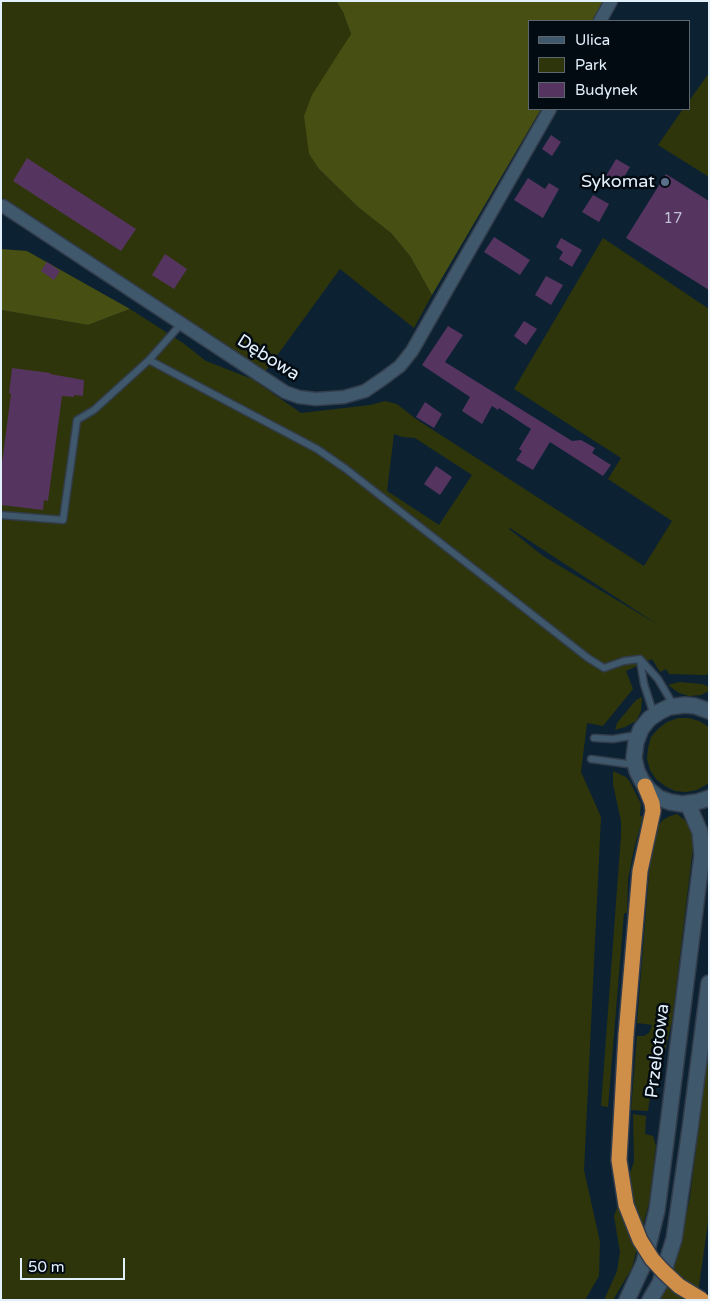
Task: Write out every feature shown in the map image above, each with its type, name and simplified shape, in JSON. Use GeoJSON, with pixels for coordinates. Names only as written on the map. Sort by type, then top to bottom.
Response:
{"type":"FeatureCollection","features":[{"type":"Feature","properties":{"kind":"highway"},"geometry":{"type":"LineString","coordinates":[[645,786],[653,811],[640,871],[626,1035],[619,1160],[626,1205],[640,1240],[662,1271],[679,1286],[702,1300]]}},
{"type":"Feature","properties":{"kind":"street"},"geometry":{"type":"LineString","coordinates":[[601,20],[611,1]]}},
{"type":"Feature","properties":{"kind":"street","name":"Dębowa"},"geometry":{"type":"LineString","coordinates":[[3,206],[285,392],[300,397],[316,399],[344,397],[365,391],[400,366],[412,351],[549,110]]}},
{"type":"Feature","properties":{"kind":"street"},"geometry":{"type":"LineString","coordinates":[[709,697],[702,708],[674,706],[654,715],[638,735],[634,750],[636,765],[645,786],[654,794],[676,804],[688,804],[709,798]]}},
{"type":"Feature","properties":{"kind":"street","name":"Przelotowa"},"geometry":{"type":"LineString","coordinates":[[627,1300],[644,1263],[657,1210],[702,855],[700,832],[688,804]]}},
{"type":"Feature","properties":{"kind":"street"},"geometry":{"type":"LineString","coordinates":[[650,1300],[660,1283],[674,1239],[709,983]]}},
{"type":"Feature","properties":{"kind":"lane"},"geometry":{"type":"LineString","coordinates":[[1,515],[63,520],[77,420],[94,410],[149,360],[182,323]]}},
{"type":"Feature","properties":{"kind":"lane"},"geometry":{"type":"LineString","coordinates":[[149,360],[324,454],[353,474],[588,658],[604,668],[624,661],[640,659]]}},
{"type":"Feature","properties":{"kind":"lane"},"geometry":{"type":"LineString","coordinates":[[640,659],[658,679],[674,706]]}},
{"type":"Feature","properties":{"kind":"lane"},"geometry":{"type":"LineString","coordinates":[[640,659],[644,684],[654,715]]}},
{"type":"Feature","properties":{"kind":"lane"},"geometry":{"type":"LineString","coordinates":[[594,738],[613,739],[638,735]]}},
{"type":"Feature","properties":{"kind":"lane"},"geometry":{"type":"LineString","coordinates":[[592,759],[636,765]]}},
{"type":"Feature","properties":{"kind":"green space"},"geometry":{"type":"Polygon","coordinates":[[[1,1],[336,1],[343,12],[351,34],[341,52],[309,154],[319,169],[358,207],[391,233],[410,256],[432,295],[414,328],[340,269],[265,372],[1,197],[1,1]]]}},
{"type":"Feature","properties":{"kind":"green space"},"geometry":{"type":"Polygon","coordinates":[[[336,1],[604,1],[594,20],[528,20],[528,110],[540,110],[432,295],[410,256],[391,233],[358,207],[319,169],[309,154],[304,116],[312,95],[351,34],[343,12],[336,1]]]}},
{"type":"Feature","properties":{"kind":"green space"},"geometry":{"type":"Polygon","coordinates":[[[709,73],[709,177],[658,145],[682,110],[690,110],[690,100],[709,73]]]}},
{"type":"Feature","properties":{"kind":"green space"},"geometry":{"type":"Polygon","coordinates":[[[603,238],[709,309],[709,674],[669,674],[666,669],[660,672],[652,659],[626,671],[633,689],[603,726],[587,723],[581,772],[601,817],[584,1170],[600,1242],[599,1276],[585,1300],[1,1300],[1,310],[88,325],[130,309],[183,343],[206,361],[252,379],[301,413],[370,405],[385,401],[397,404],[416,419],[644,566],[672,521],[608,479],[621,458],[514,389],[603,238]],[[394,434],[387,491],[439,525],[472,475],[415,438],[394,434]],[[510,528],[543,556],[660,626],[510,528]]]}},
{"type":"Feature","properties":{"kind":"green space"},"geometry":{"type":"Polygon","coordinates":[[[1,249],[27,251],[130,309],[88,325],[1,310],[1,249]]]}},
{"type":"Feature","properties":{"kind":"green space"},"geometry":{"type":"Polygon","coordinates":[[[679,682],[702,684],[709,687],[709,691],[701,695],[689,696],[679,693],[668,685],[679,682]]]}},
{"type":"Feature","properties":{"kind":"green space"},"geometry":{"type":"Polygon","coordinates":[[[642,697],[641,711],[636,721],[615,730],[617,723],[636,700],[642,697]]]}},
{"type":"Feature","properties":{"kind":"green space"},"geometry":{"type":"Polygon","coordinates":[[[678,718],[689,718],[709,727],[709,783],[697,790],[675,791],[665,786],[656,779],[650,770],[647,759],[651,737],[667,722],[678,718]]]}},
{"type":"Feature","properties":{"kind":"green space"},"geometry":{"type":"Polygon","coordinates":[[[613,771],[626,777],[630,782],[641,804],[640,816],[643,816],[628,879],[627,913],[624,913],[608,1107],[601,1106],[621,835],[621,821],[613,784],[613,771]]]}},
{"type":"Feature","properties":{"kind":"green space"},"geometry":{"type":"Polygon","coordinates":[[[677,814],[686,821],[692,830],[694,839],[672,1022],[659,1076],[653,1076],[648,1111],[631,1110],[637,1036],[644,1036],[649,1033],[652,1025],[637,1023],[651,849],[658,826],[663,820],[677,814]]]}},
{"type":"Feature","properties":{"kind":"green space"},"geometry":{"type":"Polygon","coordinates":[[[709,1043],[709,1215],[697,1300],[661,1300],[676,1261],[690,1197],[709,1043]]]}},
{"type":"Feature","properties":{"kind":"green space"},"geometry":{"type":"Polygon","coordinates":[[[633,1114],[646,1116],[645,1134],[653,1136],[656,1146],[649,1203],[632,1268],[613,1300],[604,1300],[617,1271],[620,1252],[614,1216],[634,1162],[633,1114]]]}},
{"type":"Feature","properties":{"kind":"building"},"geometry":{"type":"Polygon","coordinates":[[[551,135],[561,142],[552,156],[542,149],[551,135]]]}},
{"type":"Feature","properties":{"kind":"building"},"geometry":{"type":"Polygon","coordinates":[[[27,158],[136,229],[121,251],[13,181],[27,158]]]}},
{"type":"Feature","properties":{"kind":"building"},"geometry":{"type":"Polygon","coordinates":[[[616,159],[630,167],[620,184],[606,176],[616,159]]]}},
{"type":"Feature","properties":{"kind":"building"},"geometry":{"type":"Polygon","coordinates":[[[666,174],[709,201],[709,290],[626,238],[666,174]]]}},
{"type":"Feature","properties":{"kind":"building"},"geometry":{"type":"Polygon","coordinates":[[[528,178],[545,189],[549,183],[559,189],[543,218],[514,200],[528,178]]]}},
{"type":"Feature","properties":{"kind":"building"},"geometry":{"type":"Polygon","coordinates":[[[593,195],[609,204],[599,222],[582,212],[593,195]]]}},
{"type":"Feature","properties":{"kind":"building"},"geometry":{"type":"Polygon","coordinates":[[[494,237],[530,260],[520,275],[484,252],[494,237]]]}},
{"type":"Feature","properties":{"kind":"building"},"geometry":{"type":"Polygon","coordinates":[[[561,238],[582,250],[572,267],[559,259],[563,252],[556,247],[561,238]]]}},
{"type":"Feature","properties":{"kind":"building"},"geometry":{"type":"Polygon","coordinates":[[[165,254],[187,269],[174,289],[152,275],[165,254]]]}},
{"type":"Feature","properties":{"kind":"building"},"geometry":{"type":"Polygon","coordinates":[[[47,262],[60,271],[54,280],[41,271],[47,262]]]}},
{"type":"Feature","properties":{"kind":"building"},"geometry":{"type":"Polygon","coordinates":[[[546,276],[563,285],[551,305],[535,295],[546,276]]]}},
{"type":"Feature","properties":{"kind":"building"},"geometry":{"type":"Polygon","coordinates":[[[524,321],[537,329],[526,345],[514,336],[524,321]]]}},
{"type":"Feature","properties":{"kind":"building"},"geometry":{"type":"Polygon","coordinates":[[[448,326],[463,335],[445,362],[572,441],[581,440],[595,448],[592,453],[611,465],[603,476],[550,442],[533,470],[516,460],[522,451],[519,449],[531,429],[499,408],[498,410],[492,406],[482,424],[462,411],[470,397],[422,365],[448,326]]]}},
{"type":"Feature","properties":{"kind":"building"},"geometry":{"type":"Polygon","coordinates":[[[12,368],[84,380],[83,396],[62,396],[48,501],[44,500],[43,510],[1,505],[1,471],[11,394],[9,393],[12,368]]]}},
{"type":"Feature","properties":{"kind":"building"},"geometry":{"type":"Polygon","coordinates":[[[425,402],[442,414],[434,428],[416,417],[425,402]]]}},
{"type":"Feature","properties":{"kind":"building"},"geometry":{"type":"Polygon","coordinates":[[[436,466],[452,477],[440,495],[424,484],[436,466]]]}},
{"type":"Feature","properties":{"kind":"place","name":"Sykomat"},"geometry":{"type":"Point","coordinates":[665,182]}}]}
